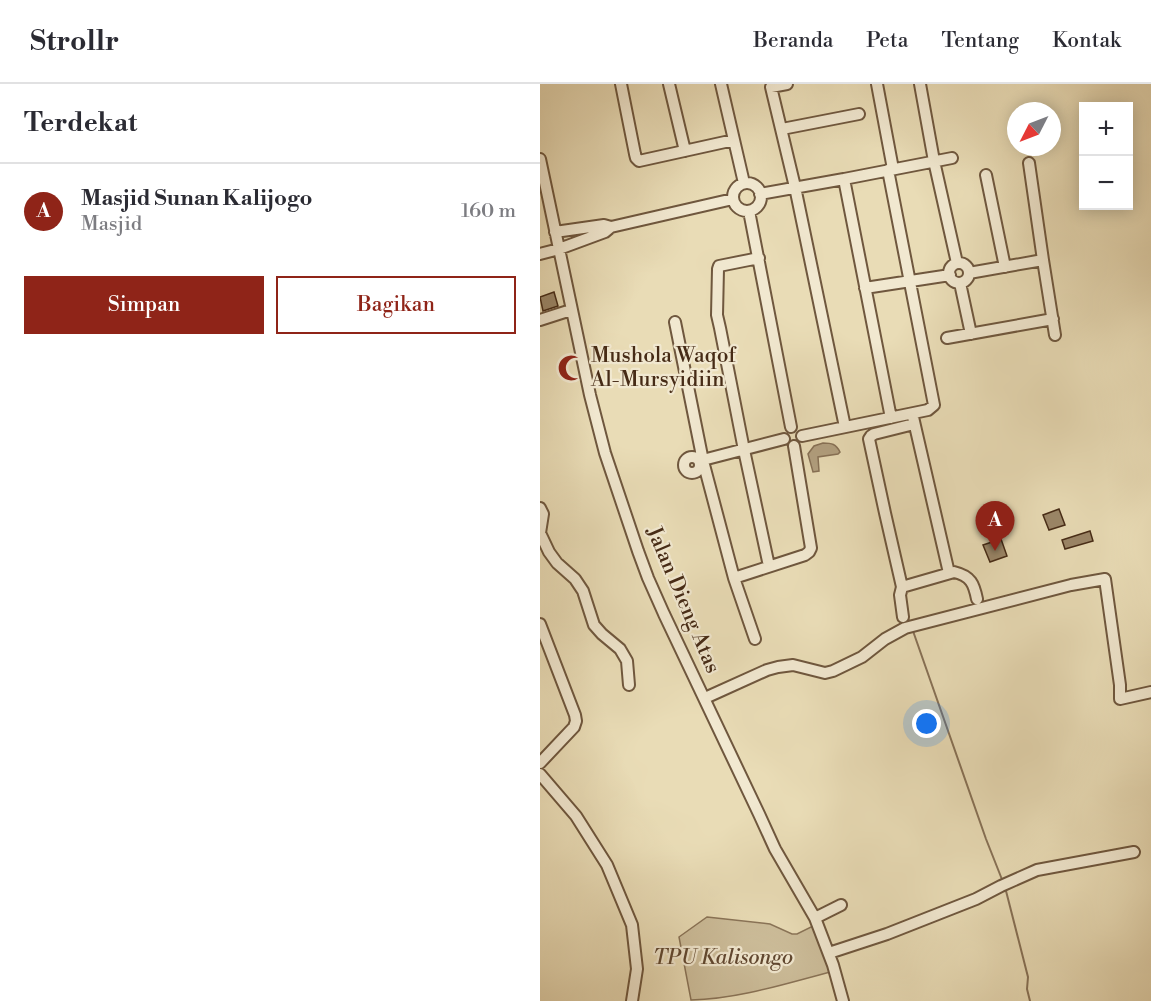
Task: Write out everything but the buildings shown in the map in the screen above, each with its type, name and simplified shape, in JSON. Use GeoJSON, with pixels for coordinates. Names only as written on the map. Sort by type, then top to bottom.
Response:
{"type":"FeatureCollection","features":[{"type":"Feature","properties":{"kind":"street"},"geometry":{"type":"LineString","coordinates":[[621,84],[638,160],[734,140]]}},
{"type":"Feature","properties":{"kind":"street"},"geometry":{"type":"LineString","coordinates":[[669,84],[685,151]]}},
{"type":"Feature","properties":{"kind":"street"},"geometry":{"type":"LineString","coordinates":[[722,84],[744,183]]}},
{"type":"Feature","properties":{"kind":"street"},"geometry":{"type":"LineString","coordinates":[[787,84],[771,86],[795,187],[844,427]]}},
{"type":"Feature","properties":{"kind":"street"},"geometry":{"type":"LineString","coordinates":[[878,84],[909,281],[934,401],[934,405],[913,419],[874,434],[869,439],[902,587],[900,595],[903,617]]}},
{"type":"Feature","properties":{"kind":"street"},"geometry":{"type":"LineString","coordinates":[[920,84],[933,161],[957,263]]}},
{"type":"Feature","properties":{"kind":"street"},"geometry":{"type":"LineString","coordinates":[[782,129],[859,114]]}},
{"type":"Feature","properties":{"kind":"street"},"geometry":{"type":"LineString","coordinates":[[760,194],[952,158]]}},
{"type":"Feature","properties":{"kind":"street","name":"Jalan Dieng Atas"},"geometry":{"type":"LineString","coordinates":[[540,159],[590,395],[602,441],[638,551],[664,614],[775,849],[815,918],[829,953],[843,1001]]}},
{"type":"Feature","properties":{"kind":"street"},"geometry":{"type":"LineString","coordinates":[[1029,163],[1055,335]]}},
{"type":"Feature","properties":{"kind":"street"},"geometry":{"type":"LineString","coordinates":[[986,175],[1005,267]]}},
{"type":"Feature","properties":{"kind":"street"},"geometry":{"type":"LineString","coordinates":[[844,179],[891,418]]}},
{"type":"Feature","properties":{"kind":"street"},"geometry":{"type":"LineString","coordinates":[[744,183],[754,185],[760,194],[759,203],[749,211],[738,208],[733,199],[735,189],[744,183]]}},
{"type":"Feature","properties":{"kind":"street"},"geometry":{"type":"LineString","coordinates":[[540,254],[605,232],[611,227],[733,199]]}},
{"type":"Feature","properties":{"kind":"street"},"geometry":{"type":"LineString","coordinates":[[749,211],[791,427]]}},
{"type":"Feature","properties":{"kind":"street"},"geometry":{"type":"LineString","coordinates":[[555,232],[604,225],[611,227]]}},
{"type":"Feature","properties":{"kind":"street"},"geometry":{"type":"LineString","coordinates":[[577,228],[580,241]]}},
{"type":"Feature","properties":{"kind":"street"},"geometry":{"type":"LineString","coordinates":[[759,258],[722,265],[718,269],[717,315],[769,566]]}},
{"type":"Feature","properties":{"kind":"street"},"geometry":{"type":"LineString","coordinates":[[969,273],[1043,260]]}},
{"type":"Feature","properties":{"kind":"street"},"geometry":{"type":"LineString","coordinates":[[957,263],[965,265],[969,273],[960,283],[955,282],[950,275],[952,266],[957,263]]}},
{"type":"Feature","properties":{"kind":"street"},"geometry":{"type":"LineString","coordinates":[[865,288],[950,275]]}},
{"type":"Feature","properties":{"kind":"street"},"geometry":{"type":"LineString","coordinates":[[960,283],[971,334]]}},
{"type":"Feature","properties":{"kind":"street"},"geometry":{"type":"LineString","coordinates":[[540,320],[571,310]]}},
{"type":"Feature","properties":{"kind":"street"},"geometry":{"type":"LineString","coordinates":[[947,338],[1053,319]]}},
{"type":"Feature","properties":{"kind":"street"},"geometry":{"type":"LineString","coordinates":[[675,322],[701,461],[734,578],[755,639]]}},
{"type":"Feature","properties":{"kind":"street"},"geometry":{"type":"LineString","coordinates":[[802,436],[891,418],[913,419]]}},
{"type":"Feature","properties":{"kind":"street"},"geometry":{"type":"LineString","coordinates":[[913,419],[949,573]]}},
{"type":"Feature","properties":{"kind":"street"},"geometry":{"type":"LineString","coordinates":[[791,427],[797,428],[802,436],[799,443],[794,446],[789,445],[783,436],[791,427]]}},
{"type":"Feature","properties":{"kind":"street"},"geometry":{"type":"LineString","coordinates":[[701,461],[784,439]]}},
{"type":"Feature","properties":{"kind":"street"},"geometry":{"type":"LineString","coordinates":[[734,578],[805,555],[811,548],[794,446]]}},
{"type":"Feature","properties":{"kind":"street"},"geometry":{"type":"LineString","coordinates":[[540,508],[543,514],[540,533],[549,552],[557,563],[575,579],[583,591],[594,625],[620,649],[627,661],[629,685]]}},
{"type":"Feature","properties":{"kind":"street"},"geometry":{"type":"LineString","coordinates":[[902,587],[954,572],[969,578],[977,599]]}},
{"type":"Feature","properties":{"kind":"street"},"geometry":{"type":"LineString","coordinates":[[705,698],[767,670],[793,665],[825,673],[833,671],[862,657],[885,639],[905,628],[1071,585],[1105,579],[1120,699],[1151,692]]}},
{"type":"Feature","properties":{"kind":"street"},"geometry":{"type":"LineString","coordinates":[[540,624],[576,721],[574,727],[540,763]]}},
{"type":"Feature","properties":{"kind":"street"},"geometry":{"type":"LineString","coordinates":[[540,774],[576,816],[608,865],[633,925],[637,969],[632,1001]]}},
{"type":"Feature","properties":{"kind":"street"},"geometry":{"type":"LineString","coordinates":[[829,953],[887,934],[976,899],[1037,870],[1134,852]]}},
{"type":"Feature","properties":{"kind":"street"},"geometry":{"type":"LineString","coordinates":[[815,918],[841,905]]}},
{"type":"Feature","properties":{"kind":"green space","name":"TPU Kalisongo"},"geometry":{"type":"Polygon","coordinates":[[[707,917],[770,924],[792,934],[813,926],[830,972],[744,994],[691,1000],[679,937],[707,917]]]}},
{"type":"Feature","properties":{"kind":"shaded area"},"geometry":{"type":"Polygon","coordinates":[[[823,443],[833,444],[840,452],[818,457],[819,471],[813,472],[808,454],[814,446],[823,443]]]}},
{"type":"Feature","properties":{"kind":"waterway"},"geometry":{"type":"LineString","coordinates":[[913,631],[1003,882]]}},
{"type":"Feature","properties":{"kind":"waterway"},"geometry":{"type":"LineString","coordinates":[[1005,887],[1028,977],[1027,989],[1030,1001]]}},
{"type":"Feature","properties":{"kind":"place","name":"Mushola Waqof Al-Mursyidiin"},"geometry":{"type":"Point","coordinates":[571,368]}},
{"type":"Feature","properties":{"kind":"place","name":"Masjid Sunan Kalijogo"},"geometry":{"type":"Point","coordinates":[995,551]}}]}
